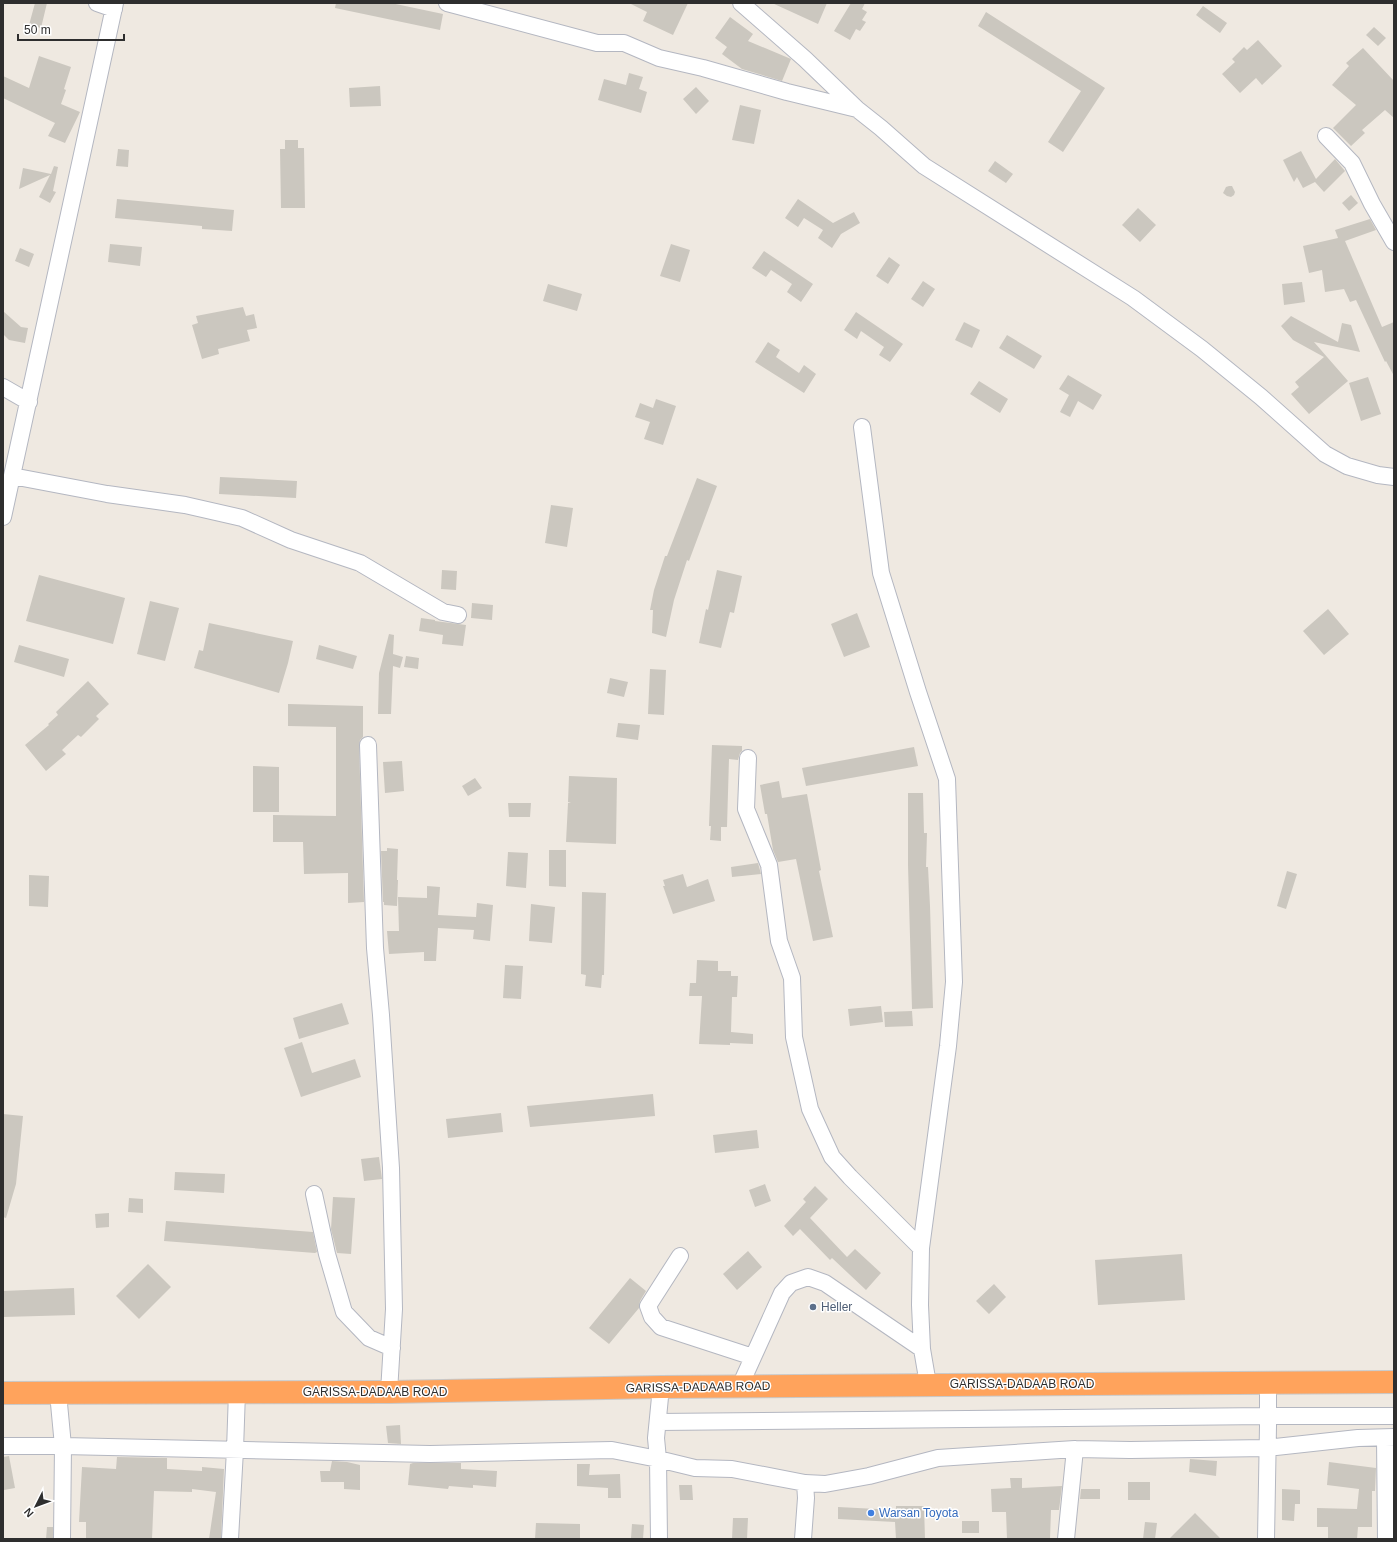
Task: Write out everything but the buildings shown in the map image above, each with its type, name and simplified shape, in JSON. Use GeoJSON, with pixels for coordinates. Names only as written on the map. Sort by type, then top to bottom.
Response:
{"type":"FeatureCollection","features":[{"type":"Feature","properties":{"kind":"highway","name":"GARISSA-DADAAB ROAD"},"geometry":{"type":"LineString","coordinates":[[3,1393],[389,1392],[928,1384],[1394,1382]]}},
{"type":"Feature","properties":{"kind":"street"},"geometry":{"type":"LineString","coordinates":[[3,517],[114,6],[97,3]]}},
{"type":"Feature","properties":{"kind":"street"},"geometry":{"type":"LineString","coordinates":[[447,3],[597,43],[624,44],[659,58],[703,68],[787,92],[857,109]]}},
{"type":"Feature","properties":{"kind":"street"},"geometry":{"type":"LineString","coordinates":[[741,3],[805,59],[857,109],[924,166],[1140,303],[1261,397],[1325,454],[1347,466],[1378,475],[1394,477]]}},
{"type":"Feature","properties":{"kind":"street"},"geometry":{"type":"LineString","coordinates":[[1326,136],[1352,163],[1372,204],[1394,242]]}},
{"type":"Feature","properties":{"kind":"street"},"geometry":{"type":"LineString","coordinates":[[3,387],[29,402]]}},
{"type":"Feature","properties":{"kind":"street"},"geometry":{"type":"LineString","coordinates":[[862,427],[881,573],[947,779],[954,982],[948,1046],[921,1248],[920,1306],[922,1349],[928,1384]]}},
{"type":"Feature","properties":{"kind":"street"},"geometry":{"type":"LineString","coordinates":[[12,476],[107,494],[185,505],[242,518],[291,540],[360,563],[443,612],[458,615]]}},
{"type":"Feature","properties":{"kind":"street"},"geometry":{"type":"LineString","coordinates":[[368,745],[375,948],[391,1168],[394,1309],[389,1392]]}},
{"type":"Feature","properties":{"kind":"street"},"geometry":{"type":"LineString","coordinates":[[748,758],[746,809],[769,865],[779,941],[792,978],[794,1037],[810,1109],[832,1157],[921,1248]]}},
{"type":"Feature","properties":{"kind":"street"},"geometry":{"type":"LineString","coordinates":[[314,1194],[327,1254],[344,1312],[369,1338],[392,1348]]}},
{"type":"Feature","properties":{"kind":"street"},"geometry":{"type":"LineString","coordinates":[[680,1256],[648,1306],[652,1316],[661,1327],[753,1357]]}},
{"type":"Feature","properties":{"kind":"street"},"geometry":{"type":"LineString","coordinates":[[740,1386],[782,1293],[791,1283],[808,1277],[825,1283],[922,1349]]}},
{"type":"Feature","properties":{"kind":"street"},"geometry":{"type":"LineString","coordinates":[[1266,1539],[1268,1383]]}},
{"type":"Feature","properties":{"kind":"street"},"geometry":{"type":"LineString","coordinates":[[659,1539],[658,1459],[656,1438],[661,1387]]}},
{"type":"Feature","properties":{"kind":"street"},"geometry":{"type":"LineString","coordinates":[[58,1392],[63,1446],[62,1539]]}},
{"type":"Feature","properties":{"kind":"street"},"geometry":{"type":"LineString","coordinates":[[230,1539],[237,1392]]}},
{"type":"Feature","properties":{"kind":"street"},"geometry":{"type":"LineString","coordinates":[[658,1422],[1394,1416]]}},
{"type":"Feature","properties":{"kind":"street"},"geometry":{"type":"LineString","coordinates":[[3,1446],[430,1454],[612,1450],[695,1468],[732,1469],[805,1483],[825,1484],[869,1476],[938,1458],[1075,1449],[1138,1450],[1267,1448],[1358,1438],[1389,1438],[1386,1539]]}},
{"type":"Feature","properties":{"kind":"street"},"geometry":{"type":"LineString","coordinates":[[1066,1539],[1075,1449]]}},
{"type":"Feature","properties":{"kind":"street"},"geometry":{"type":"LineString","coordinates":[[803,1539],[806,1498],[805,1483]]}},
{"type":"Feature","properties":{"kind":"place","name":"Heller"},"geometry":{"type":"Point","coordinates":[813,1307]}},
{"type":"Feature","properties":{"kind":"place","name":"Warsan Toyota"},"geometry":{"type":"Point","coordinates":[871,1513]}}]}
